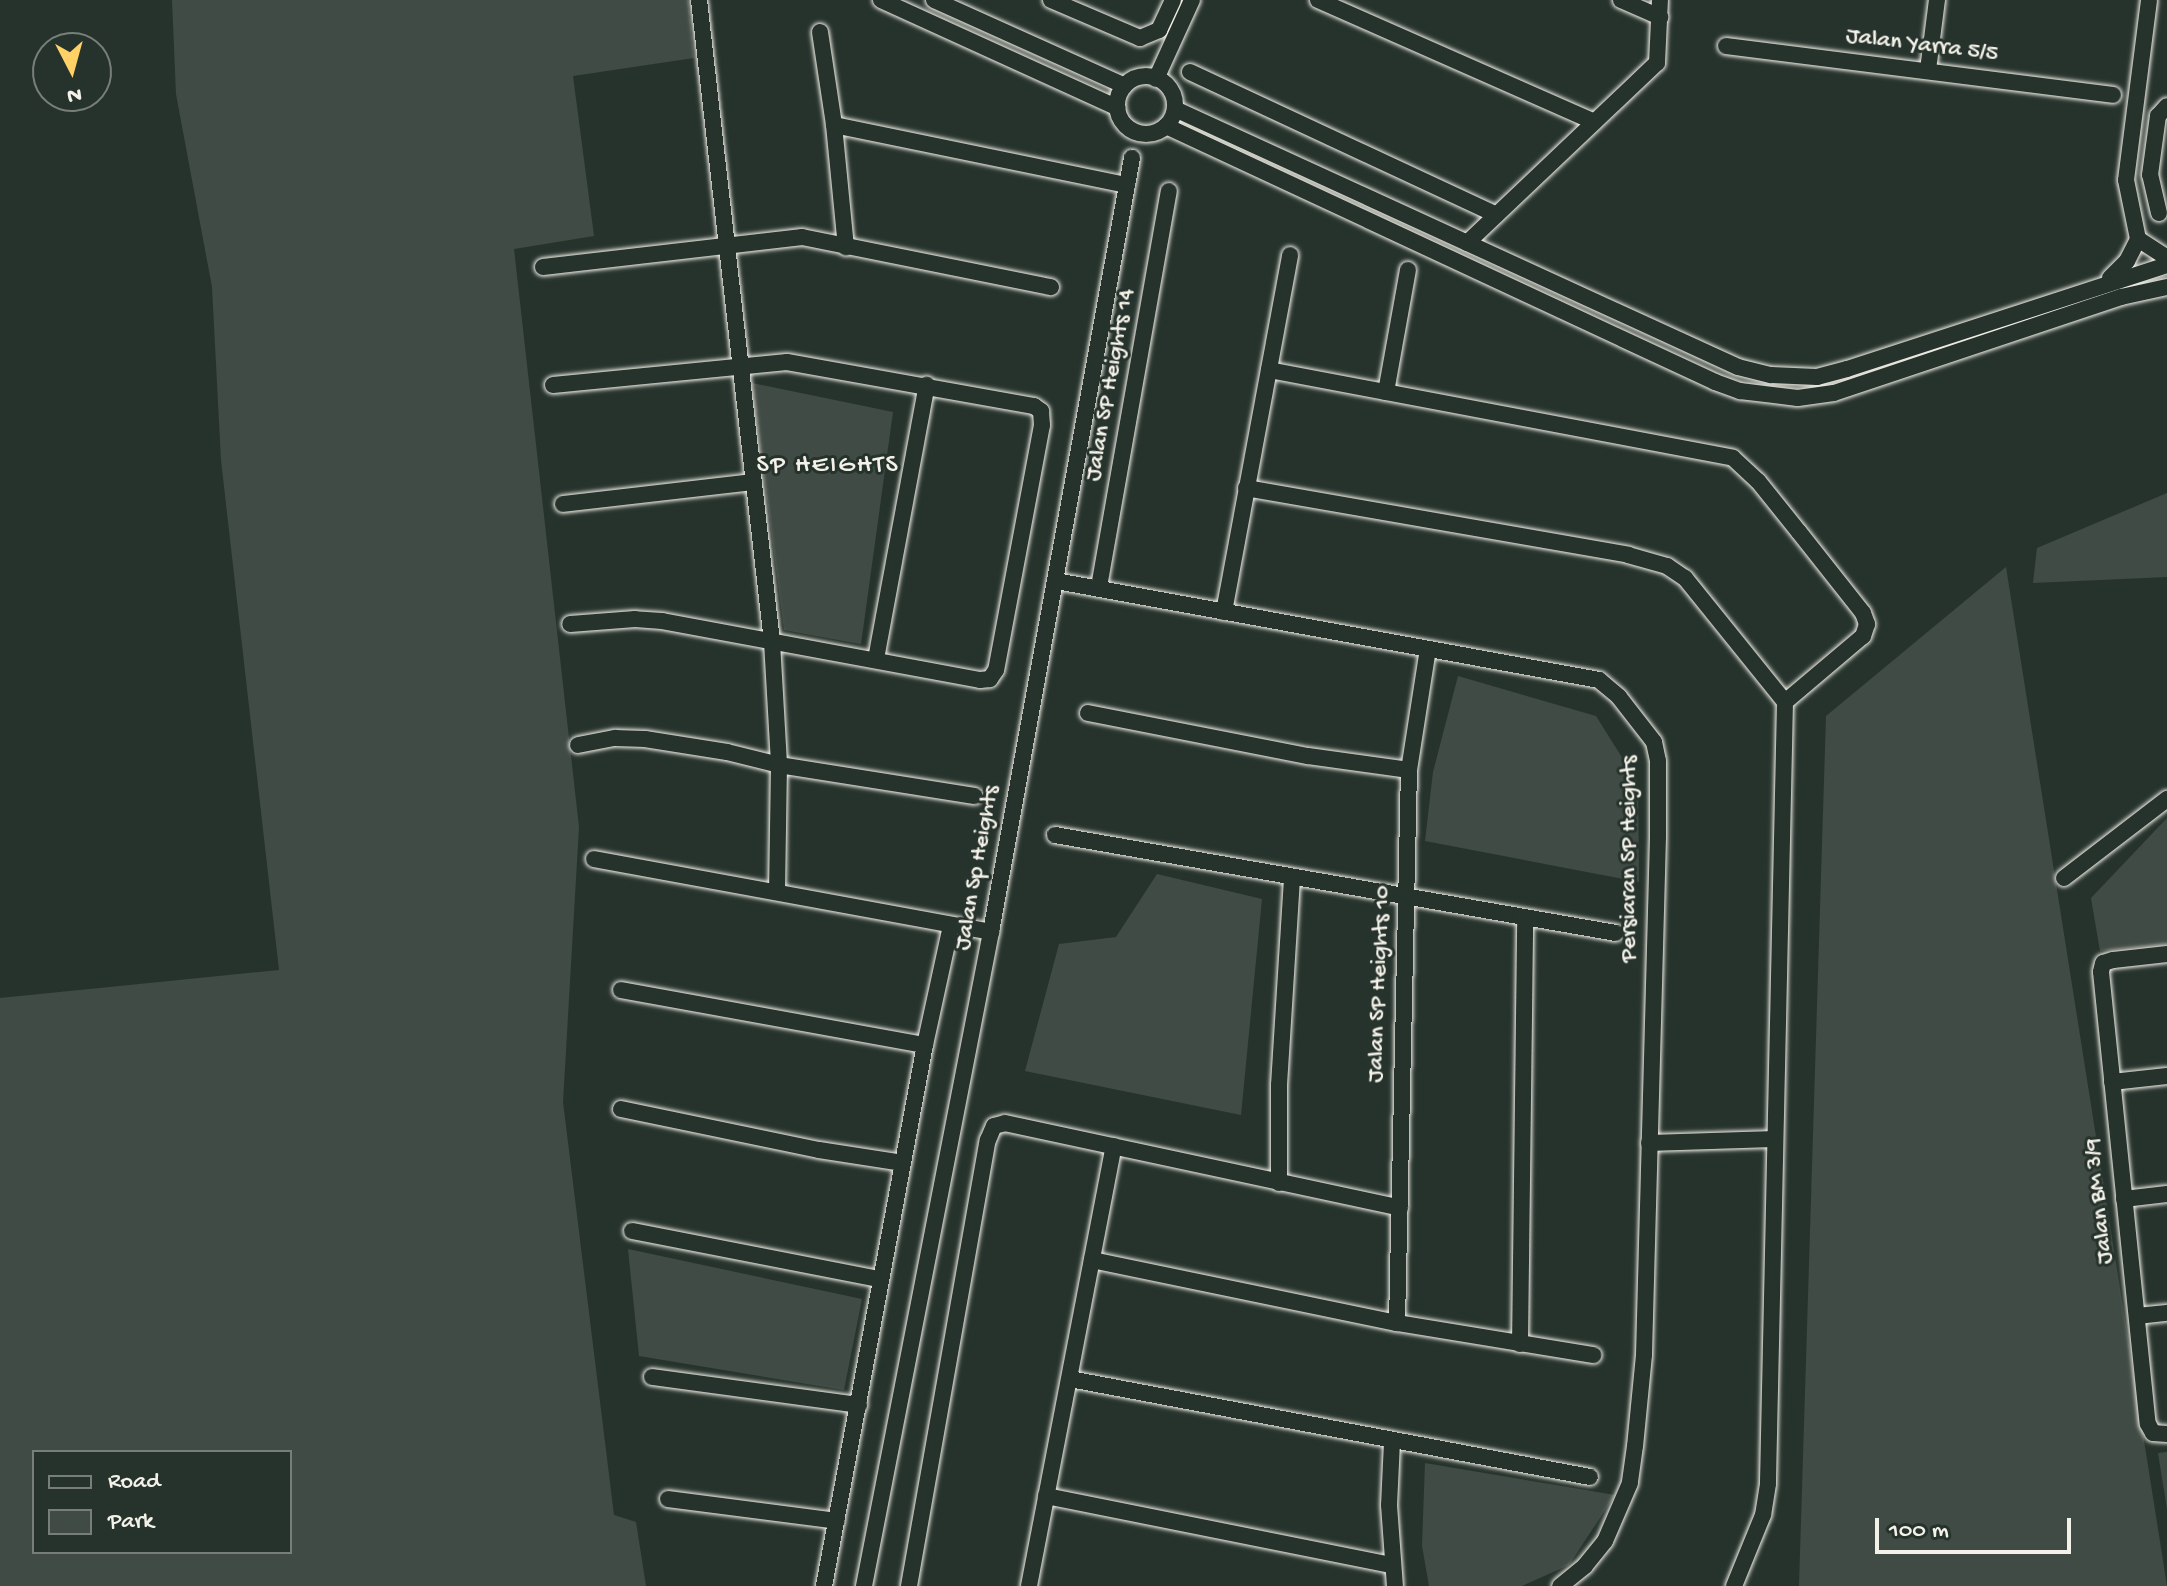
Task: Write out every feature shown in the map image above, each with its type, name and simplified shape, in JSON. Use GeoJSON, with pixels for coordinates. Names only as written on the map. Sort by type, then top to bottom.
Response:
{"type":"FeatureCollection","features":[{"type":"Feature","properties":{"kind":"street"},"geometry":{"type":"LineString","coordinates":[[699,0],[772,642],[779,765],[777,891]]}},
{"type":"Feature","properties":{"kind":"street"},"geometry":{"type":"LineString","coordinates":[[881,0],[1118,108]]}},
{"type":"Feature","properties":{"kind":"street"},"geometry":{"type":"LineString","coordinates":[[934,0],[1125,86]]}},
{"type":"Feature","properties":{"kind":"street"},"geometry":{"type":"LineString","coordinates":[[1051,0],[1140,38],[1159,30],[1173,0]]}},
{"type":"Feature","properties":{"kind":"street"},"geometry":{"type":"LineString","coordinates":[[1156,79],[1192,0]]}},
{"type":"Feature","properties":{"kind":"street"},"geometry":{"type":"LineString","coordinates":[[1318,0],[1594,122]]}},
{"type":"Feature","properties":{"kind":"street"},"geometry":{"type":"LineString","coordinates":[[1467,243],[1657,63],[1660,8],[1621,0]]}},
{"type":"Feature","properties":{"kind":"street"},"geometry":{"type":"LineString","coordinates":[[1928,70],[1937,0]]}},
{"type":"Feature","properties":{"kind":"street"},"geometry":{"type":"LineString","coordinates":[[2106,281],[2127,261],[2138,239],[2126,180],[2149,0]]}},
{"type":"Feature","properties":{"kind":"street"},"geometry":{"type":"LineString","coordinates":[[820,32],[834,125],[846,247]]}},
{"type":"Feature","properties":{"kind":"street","name":"Jalan Yarra 5/5"},"geometry":{"type":"LineString","coordinates":[[1726,46],[2113,95]]}},
{"type":"Feature","properties":{"kind":"street"},"geometry":{"type":"LineString","coordinates":[[1190,72],[1496,215]]}},
{"type":"Feature","properties":{"kind":"street"},"geometry":{"type":"LineString","coordinates":[[1140,77],[1156,79],[1171,91],[1175,109],[1166,126],[1158,131],[1138,132],[1122,121],[1118,108],[1125,86],[1140,77]]}},
{"type":"Feature","properties":{"kind":"street"},"geometry":{"type":"LineString","coordinates":[[2159,213],[2150,175],[2158,116],[2167,106]]}},
{"type":"Feature","properties":{"kind":"street"},"geometry":{"type":"LineString","coordinates":[[1175,109],[1738,367],[1771,375],[1817,377],[1832,373],[2106,281],[2167,265]]}},
{"type":"Feature","properties":{"kind":"street"},"geometry":{"type":"LineString","coordinates":[[834,125],[1127,185]]}},
{"type":"Feature","properties":{"kind":"street"},"geometry":{"type":"LineString","coordinates":[[1166,126],[1700,376],[1740,391],[1798,398],[1834,393],[2121,297],[2167,287]]}},
{"type":"Feature","properties":{"kind":"street","name":"Jalan Sp Heights"},"geometry":{"type":"LineString","coordinates":[[864,1586],[991,932],[1132,158]]}},
{"type":"Feature","properties":{"kind":"street","name":"Jalan SP Heights 14"},"geometry":{"type":"LineString","coordinates":[[1099,587],[1169,191]]}},
{"type":"Feature","properties":{"kind":"street"},"geometry":{"type":"LineString","coordinates":[[543,267],[802,237],[1051,287]]}},
{"type":"Feature","properties":{"kind":"street"},"geometry":{"type":"LineString","coordinates":[[2138,239],[2167,258]]}},
{"type":"Feature","properties":{"kind":"street"},"geometry":{"type":"LineString","coordinates":[[1224,612],[1290,255]]}},
{"type":"Feature","properties":{"kind":"street"},"geometry":{"type":"LineString","coordinates":[[1386,392],[1408,270]]}},
{"type":"Feature","properties":{"kind":"street"},"geometry":{"type":"LineString","coordinates":[[553,385],[739,364],[787,362],[927,385],[1034,406],[1041,411],[1040,439],[996,670],[990,679],[980,680],[876,659],[635,619],[570,624]]}},
{"type":"Feature","properties":{"kind":"street"},"geometry":{"type":"LineString","coordinates":[[1269,370],[1733,458],[1758,481],[1863,613],[1867,624],[1863,636],[1785,702]]}},
{"type":"Feature","properties":{"kind":"street"},"geometry":{"type":"LineString","coordinates":[[876,659],[927,385]]}},
{"type":"Feature","properties":{"kind":"street"},"geometry":{"type":"LineString","coordinates":[[563,504],[752,482]]}},
{"type":"Feature","properties":{"kind":"street"},"geometry":{"type":"LineString","coordinates":[[1246,488],[1628,555],[1667,566],[1685,578],[1785,702],[1768,1484],[1763,1515],[1734,1586]]}},
{"type":"Feature","properties":{"kind":"street","name":"Persiaran SP Heights"},"geometry":{"type":"LineString","coordinates":[[1056,581],[1599,680],[1619,697],[1654,742],[1658,761],[1658,837],[1644,1355],[1630,1483],[1605,1541],[1585,1566],[1560,1586]]}},
{"type":"Feature","properties":{"kind":"street","name":"Jalan SP Heights 10"},"geometry":{"type":"LineString","coordinates":[[1397,1323],[1409,770],[1428,649]]}},
{"type":"Feature","properties":{"kind":"street"},"geometry":{"type":"LineString","coordinates":[[1088,713],[1308,756],[1409,770]]}},
{"type":"Feature","properties":{"kind":"street"},"geometry":{"type":"LineString","coordinates":[[578,745],[615,738],[645,739],[727,752],[779,765],[975,796]]}},
{"type":"Feature","properties":{"kind":"street"},"geometry":{"type":"LineString","coordinates":[[2064,878],[2167,799]]}},
{"type":"Feature","properties":{"kind":"street"},"geometry":{"type":"LineString","coordinates":[[1055,835],[1525,920],[1616,933]]}},
{"type":"Feature","properties":{"kind":"street"},"geometry":{"type":"LineString","coordinates":[[594,859],[991,932]]}},
{"type":"Feature","properties":{"kind":"street"},"geometry":{"type":"LineString","coordinates":[[1279,1183],[1279,1085],[1292,877]]}},
{"type":"Feature","properties":{"kind":"street"},"geometry":{"type":"LineString","coordinates":[[1520,1344],[1525,920]]}},
{"type":"Feature","properties":{"kind":"street"},"geometry":{"type":"LineString","coordinates":[[824,1586],[925,1045],[951,926]]}},
{"type":"Feature","properties":{"kind":"street","name":"Jalan BM 3/9"},"geometry":{"type":"LineString","coordinates":[[2160,1434],[2148,1424],[2101,972],[2103,963],[2167,954]]}},
{"type":"Feature","properties":{"kind":"street"},"geometry":{"type":"LineString","coordinates":[[621,990],[925,1045]]}},
{"type":"Feature","properties":{"kind":"street"},"geometry":{"type":"LineString","coordinates":[[2112,1082],[2167,1076]]}},
{"type":"Feature","properties":{"kind":"street"},"geometry":{"type":"LineString","coordinates":[[621,1109],[819,1150],[903,1163]]}},
{"type":"Feature","properties":{"kind":"street"},"geometry":{"type":"LineString","coordinates":[[909,1586],[988,1140],[994,1126],[1005,1123],[1400,1208]]}},
{"type":"Feature","properties":{"kind":"street"},"geometry":{"type":"LineString","coordinates":[[1649,1143],[1774,1139]]}},
{"type":"Feature","properties":{"kind":"street"},"geometry":{"type":"LineString","coordinates":[[1029,1586],[1114,1146]]}},
{"type":"Feature","properties":{"kind":"street"},"geometry":{"type":"LineString","coordinates":[[2124,1199],[2167,1194]]}},
{"type":"Feature","properties":{"kind":"street"},"geometry":{"type":"LineString","coordinates":[[632,1231],[880,1279]]}},
{"type":"Feature","properties":{"kind":"street"},"geometry":{"type":"LineString","coordinates":[[1092,1260],[1397,1323],[1593,1355]]}},
{"type":"Feature","properties":{"kind":"street"},"geometry":{"type":"LineString","coordinates":[[2137,1316],[2167,1313]]}},
{"type":"Feature","properties":{"kind":"street"},"geometry":{"type":"LineString","coordinates":[[652,1377],[859,1405]]}},
{"type":"Feature","properties":{"kind":"street"},"geometry":{"type":"LineString","coordinates":[[1070,1379],[1590,1477]]}},
{"type":"Feature","properties":{"kind":"street"},"geometry":{"type":"LineString","coordinates":[[1392,1442],[1389,1505],[1391,1565],[1395,1586]]}},
{"type":"Feature","properties":{"kind":"street"},"geometry":{"type":"LineString","coordinates":[[1046,1496],[1391,1565]]}},
{"type":"Feature","properties":{"kind":"street"},"geometry":{"type":"LineString","coordinates":[[668,1499],[837,1521]]}},
{"type":"Feature","properties":{"kind":"green space"},"geometry":{"type":"Polygon","coordinates":[[[172,0],[688,0],[694,58],[573,76],[594,236],[514,249],[579,827],[563,1102],[614,1515],[636,1522],[646,1586],[0,1586],[0,998],[279,970],[221,460],[212,287],[176,94],[172,0]]]}},
{"type":"Feature","properties":{"kind":"green space"},"geometry":{"type":"Polygon","coordinates":[[[752,383],[893,412],[861,644],[784,630],[752,383]]]}},
{"type":"Feature","properties":{"kind":"green space"},"geometry":{"type":"Polygon","coordinates":[[[2167,493],[2167,577],[2033,583],[2037,548],[2167,493]]]}},
{"type":"Feature","properties":{"kind":"green space"},"geometry":{"type":"Polygon","coordinates":[[[2006,567],[2167,1586],[1799,1586],[1826,716],[2006,567]]]}},
{"type":"Feature","properties":{"kind":"green space"},"geometry":{"type":"Polygon","coordinates":[[[1458,676],[1596,716],[1638,783],[1639,882],[1425,841],[1433,772],[1458,676]]]}},
{"type":"Feature","properties":{"kind":"green space"},"geometry":{"type":"Polygon","coordinates":[[[2167,818],[2167,944],[2100,951],[2091,898],[2167,818]]]}},
{"type":"Feature","properties":{"kind":"green space"},"geometry":{"type":"Polygon","coordinates":[[[1157,874],[1262,899],[1241,1115],[1025,1071],[1059,944],[1116,937],[1157,874]]]}},
{"type":"Feature","properties":{"kind":"green space"},"geometry":{"type":"Polygon","coordinates":[[[628,1249],[862,1299],[844,1390],[639,1356],[628,1249]]]}},
{"type":"Feature","properties":{"kind":"green space"},"geometry":{"type":"Polygon","coordinates":[[[2167,1452],[2167,1509],[2158,1453],[2167,1452]]]}},
{"type":"Feature","properties":{"kind":"green space"},"geometry":{"type":"Polygon","coordinates":[[[1425,1463],[1615,1495],[1569,1565],[1522,1586],[1429,1586],[1422,1546],[1425,1463]]]}},
{"type":"Feature","properties":{"kind":"district","name":"SP HEIGHTS"},"geometry":{"type":"Point","coordinates":[828,467]}}]}
